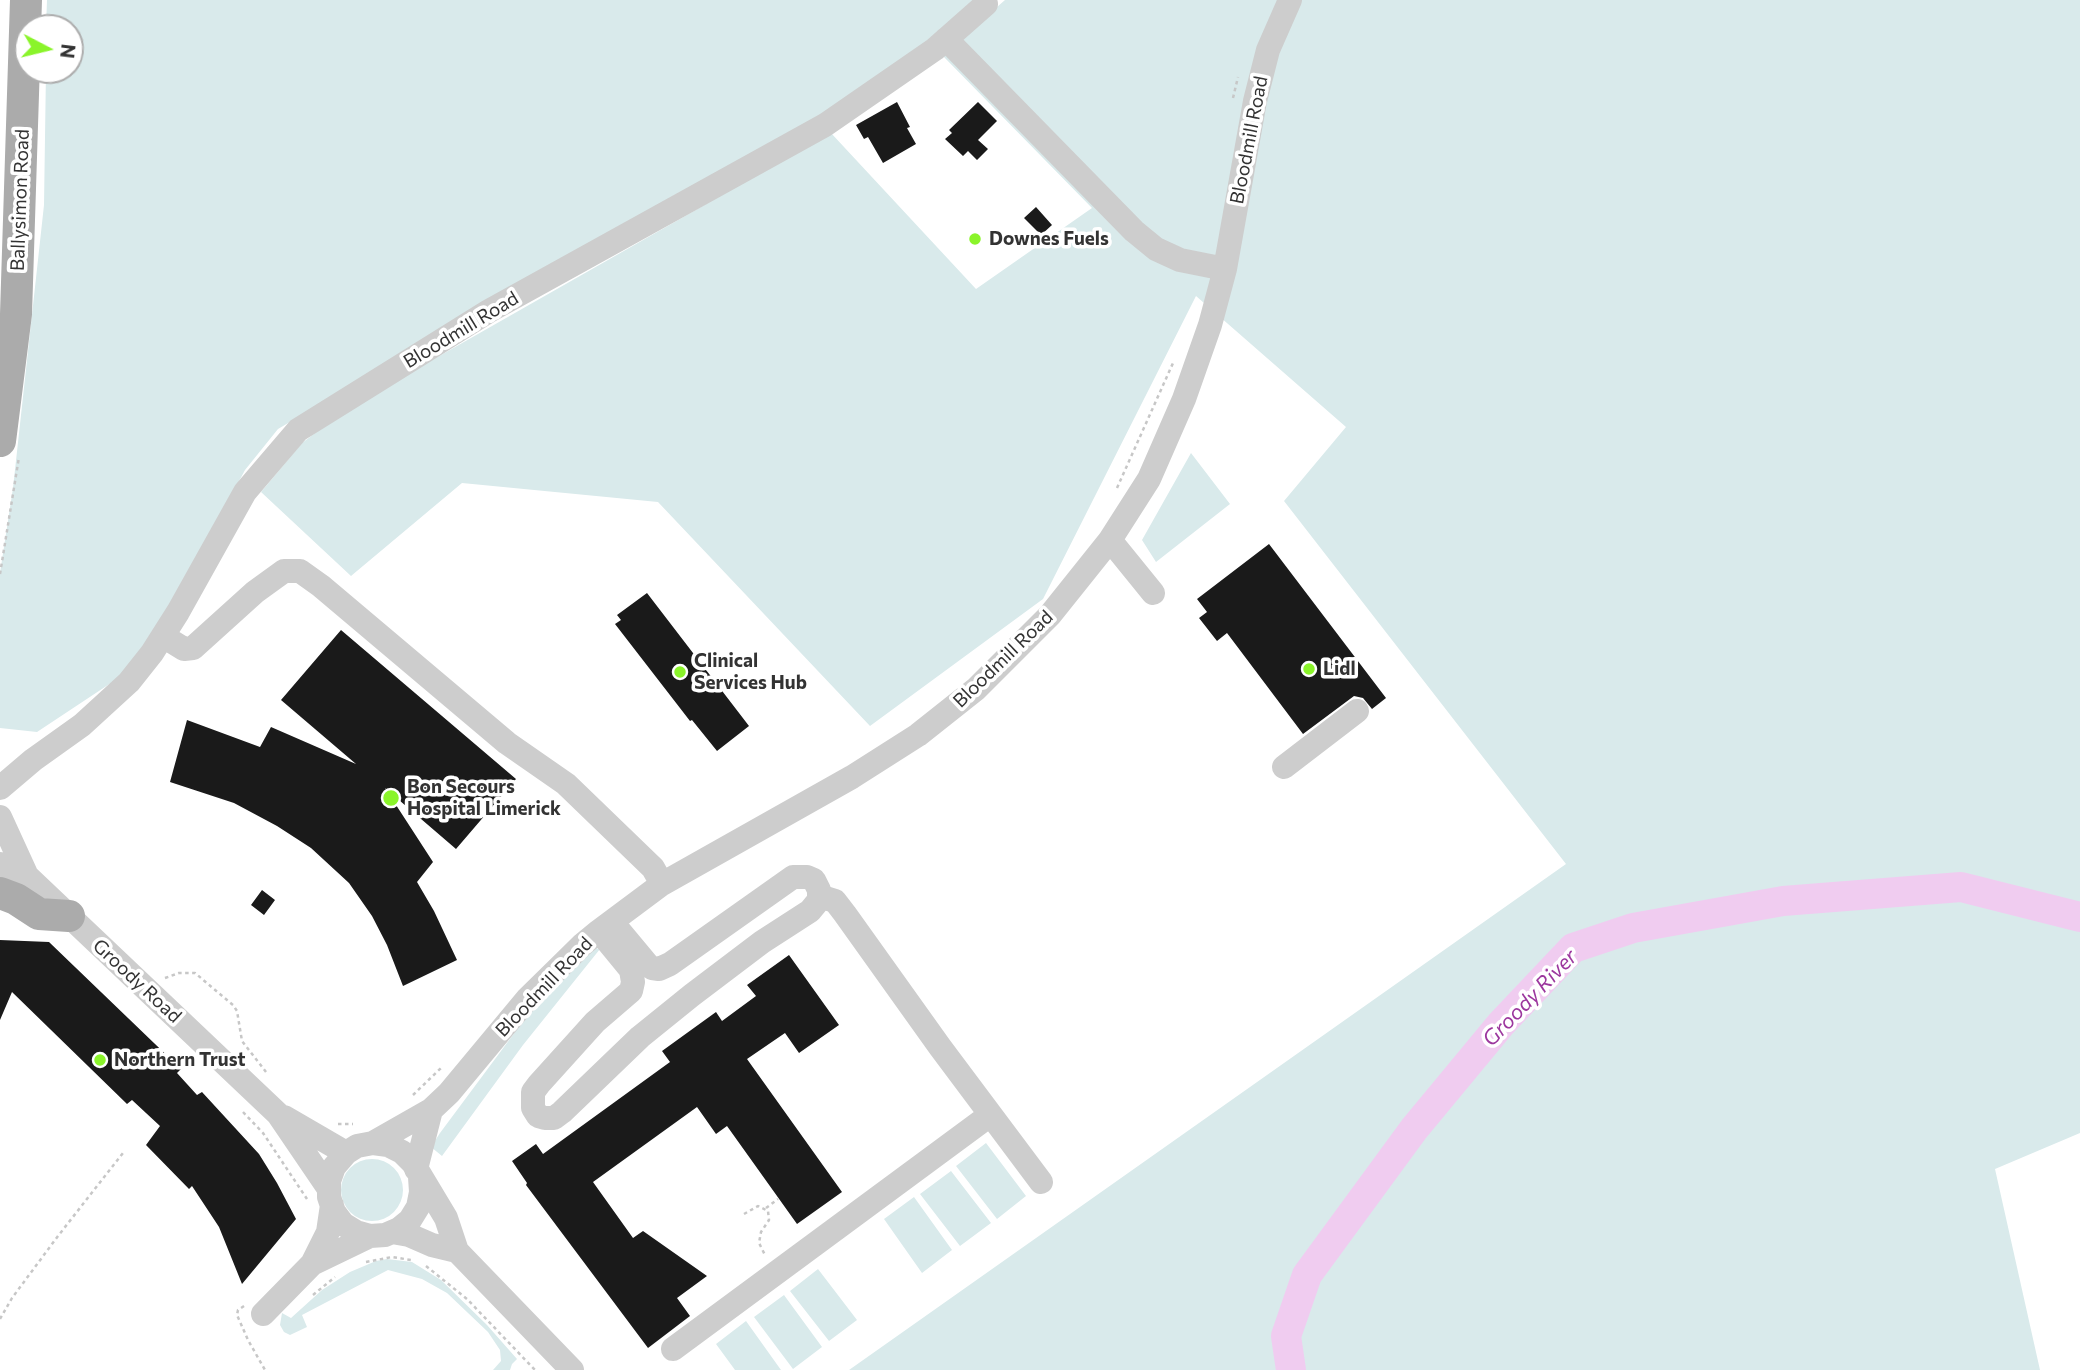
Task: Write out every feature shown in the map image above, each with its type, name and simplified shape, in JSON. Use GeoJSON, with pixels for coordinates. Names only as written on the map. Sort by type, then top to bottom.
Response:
{"type":"FeatureCollection","features":[{"type":"Feature","properties":{"kind":"main road","name":"Ballysimon Road"},"geometry":{"type":"LineString","coordinates":[[0,441],[16,314],[26,0]]}},
{"type":"Feature","properties":{"kind":"main road"},"geometry":{"type":"LineString","coordinates":[[0,893],[16,899],[39,914],[69,916]]}},
{"type":"Feature","properties":{"kind":"street","name":"Bloodmill Road"},"geometry":{"type":"LineString","coordinates":[[431,1110],[449,1093],[528,998],[606,926],[662,884],[852,777],[918,735],[976,689],[1041,624],[1110,540],[1149,479],[1184,399],[1210,326],[1224,269],[1255,101],[1268,50],[1290,0]]}},
{"type":"Feature","properties":{"kind":"street","name":"Bloodmill Road"},"geometry":{"type":"LineString","coordinates":[[0,788],[33,760],[82,726],[129,682],[163,636],[245,492],[298,430],[489,311],[825,125],[946,39],[986,4]]}},
{"type":"Feature","properties":{"kind":"street"},"geometry":{"type":"LineString","coordinates":[[946,39],[1134,231],[1156,249],[1180,260],[1224,269]]}},
{"type":"Feature","properties":{"kind":"street"},"geometry":{"type":"LineString","coordinates":[[1110,540],[1153,593]]}},
{"type":"Feature","properties":{"kind":"street"},"geometry":{"type":"LineString","coordinates":[[163,636],[184,649],[193,648],[255,592],[284,571],[300,571],[331,594],[507,743],[566,784],[653,867],[662,884]]}},
{"type":"Feature","properties":{"kind":"street"},"geometry":{"type":"LineString","coordinates":[[1284,767],[1357,711]]}},
{"type":"Feature","properties":{"kind":"street","name":"Bloodmill Road"},"geometry":{"type":"LineString","coordinates":[[0,764],[33,760]]}},
{"type":"Feature","properties":{"kind":"street"},"geometry":{"type":"LineString","coordinates":[[0,817],[27,876]]}},
{"type":"Feature","properties":{"kind":"street"},"geometry":{"type":"LineString","coordinates":[[0,864],[27,876]]}},
{"type":"Feature","properties":{"kind":"street","name":"Groody Road"},"geometry":{"type":"LineString","coordinates":[[27,876],[278,1114]]}},
{"type":"Feature","properties":{"kind":"street"},"geometry":{"type":"LineString","coordinates":[[801,876],[814,880],[819,890],[819,900],[810,911],[762,942],[691,995],[640,1037],[562,1112],[554,1118],[538,1116],[533,1108],[533,1092],[595,1022],[631,991],[631,970],[606,926],[647,964],[659,969],[670,964],[793,877],[801,876]]}},
{"type":"Feature","properties":{"kind":"street"},"geometry":{"type":"LineString","coordinates":[[819,896],[835,901],[1041,1182]]}},
{"type":"Feature","properties":{"kind":"street"},"geometry":{"type":"LineString","coordinates":[[263,1314],[312,1264],[328,1232],[324,1199],[334,1167],[346,1153],[358,1146],[373,1143],[431,1110]]}},
{"type":"Feature","properties":{"kind":"street"},"geometry":{"type":"LineString","coordinates":[[312,1264],[410,1220],[418,1207],[421,1192],[418,1173],[431,1110]]}},
{"type":"Feature","properties":{"kind":"street"},"geometry":{"type":"LineString","coordinates":[[278,1114],[346,1153]]}},
{"type":"Feature","properties":{"kind":"street"},"geometry":{"type":"LineString","coordinates":[[278,1114],[324,1199],[343,1224],[356,1232],[409,1235],[457,1251]]}},
{"type":"Feature","properties":{"kind":"street"},"geometry":{"type":"LineString","coordinates":[[673,1349],[990,1115]]}},
{"type":"Feature","properties":{"kind":"street"},"geometry":{"type":"LineString","coordinates":[[373,1143],[388,1145],[402,1152],[446,1218],[457,1251],[572,1370]]}},
{"type":"Feature","properties":{"kind":"path"},"geometry":{"type":"LineString","coordinates":[[1233,99],[1240,74]]}},
{"type":"Feature","properties":{"kind":"path"},"geometry":{"type":"LineString","coordinates":[[1115,493],[1174,360]]}},
{"type":"Feature","properties":{"kind":"path"},"geometry":{"type":"LineString","coordinates":[[164,978],[179,973],[195,973],[233,1005],[237,1011],[242,1041],[269,1075]]}},
{"type":"Feature","properties":{"kind":"path"},"geometry":{"type":"LineString","coordinates":[[409,1098],[444,1064]]}},
{"type":"Feature","properties":{"kind":"path"},"geometry":{"type":"LineString","coordinates":[[238,1106],[324,1199]]}},
{"type":"Feature","properties":{"kind":"path"},"geometry":{"type":"LineString","coordinates":[[0,1319],[12,1298],[123,1153]]}},
{"type":"Feature","properties":{"kind":"path"},"geometry":{"type":"LineString","coordinates":[[744,1214],[753,1207],[766,1208],[778,1199]]}},
{"type":"Feature","properties":{"kind":"path"},"geometry":{"type":"LineString","coordinates":[[766,1208],[769,1220],[761,1232],[759,1243],[760,1249],[772,1260],[762,1275],[766,1281]]}},
{"type":"Feature","properties":{"kind":"path"},"geometry":{"type":"LineString","coordinates":[[361,1264],[392,1257],[419,1261],[467,1299],[535,1370]]}},
{"type":"Feature","properties":{"kind":"shaded area"},"geometry":{"type":"Polygon","coordinates":[[[47,0],[977,0],[935,37],[821,116],[671,197],[278,429],[245,470],[167,614],[144,646],[117,679],[37,732],[0,728],[0,573],[13,488],[44,205],[46,84],[84,84],[84,14],[46,14],[47,0]]]}},
{"type":"Feature","properties":{"kind":"shaded area"},"geometry":{"type":"Polygon","coordinates":[[[1005,0],[2080,0],[2080,1133],[1995,1169],[2040,1370],[849,1370],[1566,864],[1284,501],[1346,427],[1196,296],[1043,599],[870,726],[658,502],[462,483],[351,576],[261,492],[302,443],[348,408],[831,133],[976,289],[1092,208],[942,55],[1005,0]]]}},
{"type":"Feature","properties":{"kind":"shaded area"},"geometry":{"type":"Polygon","coordinates":[[[1191,453],[1230,504],[1156,562],[1142,540],[1191,453]]]}},
{"type":"Feature","properties":{"kind":"shaded area"},"geometry":{"type":"Polygon","coordinates":[[[595,948],[600,949],[523,1045],[442,1156],[431,1147],[440,1133],[533,1008],[595,948]]]}},
{"type":"Feature","properties":{"kind":"shaded area"},"geometry":{"type":"Polygon","coordinates":[[[986,1143],[1026,1196],[997,1219],[956,1166],[986,1143]]]}},
{"type":"Feature","properties":{"kind":"shaded area"},"geometry":{"type":"Polygon","coordinates":[[[372,1159],[384,1161],[394,1168],[401,1178],[401,1202],[394,1212],[384,1219],[372,1221],[360,1219],[350,1212],[343,1202],[341,1190],[343,1178],[350,1168],[360,1161],[372,1159]]]}},
{"type":"Feature","properties":{"kind":"shaded area"},"geometry":{"type":"Polygon","coordinates":[[[951,1171],[991,1223],[960,1246],[920,1194],[951,1171]]]}},
{"type":"Feature","properties":{"kind":"shaded area"},"geometry":{"type":"Polygon","coordinates":[[[914,1197],[952,1250],[922,1273],[884,1219],[914,1197]]]}},
{"type":"Feature","properties":{"kind":"shaded area"},"geometry":{"type":"Polygon","coordinates":[[[387,1259],[412,1262],[441,1280],[517,1359],[510,1370],[493,1370],[501,1361],[500,1350],[488,1332],[447,1293],[422,1279],[388,1270],[302,1315],[307,1327],[290,1335],[284,1332],[280,1325],[282,1313],[291,1318],[322,1290],[350,1272],[387,1259]]]}},
{"type":"Feature","properties":{"kind":"shaded area"},"geometry":{"type":"Polygon","coordinates":[[[818,1269],[857,1320],[829,1341],[790,1291],[818,1269]]]}},
{"type":"Feature","properties":{"kind":"shaded area"},"geometry":{"type":"Polygon","coordinates":[[[784,1295],[822,1347],[793,1369],[754,1317],[784,1295]]]}},
{"type":"Feature","properties":{"kind":"shaded area"},"geometry":{"type":"Polygon","coordinates":[[[746,1321],[781,1370],[735,1370],[716,1344],[746,1321]]]}},
{"type":"Feature","properties":{"kind":"building"},"geometry":{"type":"Polygon","coordinates":[[[897,102],[916,144],[883,163],[868,137],[864,139],[856,125],[897,102]]]}},
{"type":"Feature","properties":{"kind":"building"},"geometry":{"type":"Polygon","coordinates":[[[978,102],[997,121],[978,140],[988,149],[977,160],[968,151],[963,156],[945,139],[952,133],[949,130],[978,102]]]}},
{"type":"Feature","properties":{"kind":"building"},"geometry":{"type":"Polygon","coordinates":[[[1036,207],[1052,225],[1041,235],[1024,218],[1036,207]]]}},
{"type":"Feature","properties":{"kind":"building","name":"Lidl"},"geometry":{"type":"Polygon","coordinates":[[[1269,544],[1386,698],[1372,709],[1363,698],[1354,696],[1303,734],[1227,633],[1217,641],[1199,618],[1207,612],[1197,599],[1269,544]]]}},
{"type":"Feature","properties":{"kind":"building","name":"Clinical Services Hub"},"geometry":{"type":"Polygon","coordinates":[[[647,593],[749,726],[717,751],[692,720],[690,721],[615,624],[621,620],[617,615],[647,593]]]}},
{"type":"Feature","properties":{"kind":"building"},"geometry":{"type":"Polygon","coordinates":[[[341,630],[516,779],[456,849],[385,788],[433,862],[417,882],[457,960],[403,986],[372,916],[349,883],[311,848],[234,803],[170,782],[187,720],[260,747],[271,727],[356,764],[281,700],[341,630]]]}},
{"type":"Feature","properties":{"kind":"building"},"geometry":{"type":"Polygon","coordinates":[[[262,890],[275,900],[264,915],[251,905],[262,890]]]}},
{"type":"Feature","properties":{"kind":"building"},"geometry":{"type":"Polygon","coordinates":[[[0,940],[49,942],[181,1069],[177,1073],[197,1095],[202,1092],[259,1154],[296,1219],[242,1284],[219,1227],[192,1186],[189,1189],[146,1145],[160,1126],[132,1100],[127,1104],[12,992],[0,1020],[0,940]]]}},
{"type":"Feature","properties":{"kind":"building"},"geometry":{"type":"Polygon","coordinates":[[[789,955],[839,1025],[799,1053],[785,1033],[747,1059],[842,1192],[797,1224],[727,1126],[716,1134],[697,1107],[593,1182],[633,1238],[643,1231],[707,1276],[677,1298],[690,1316],[648,1348],[526,1185],[512,1161],[536,1144],[543,1154],[670,1062],[662,1051],[716,1012],[722,1021],[756,996],[747,985],[789,955]]]}},
{"type":"Feature","properties":{"kind":"waterway","name":"Groody River"},"geometry":{"type":"LineString","coordinates":[[1291,1370],[1286,1336],[1307,1275],[1414,1129],[1501,1024],[1573,948],[1633,928],[1783,901],[1961,887],[2080,917]]}},
{"type":"Feature","properties":{"kind":"place","name":"Downes Fuels"},"geometry":{"type":"Point","coordinates":[975,239]}},
{"type":"Feature","properties":{"kind":"place","name":"Lidl"},"geometry":{"type":"Point","coordinates":[1309,669]}},
{"type":"Feature","properties":{"kind":"place","name":"Clinical Services Hub"},"geometry":{"type":"Point","coordinates":[680,672]}},
{"type":"Feature","properties":{"kind":"place","name":"Bon Secours Hospital Limerick"},"geometry":{"type":"Point","coordinates":[391,798]}},
{"type":"Feature","properties":{"kind":"place","name":"Northern Trust"},"geometry":{"type":"Point","coordinates":[100,1060]}}]}
